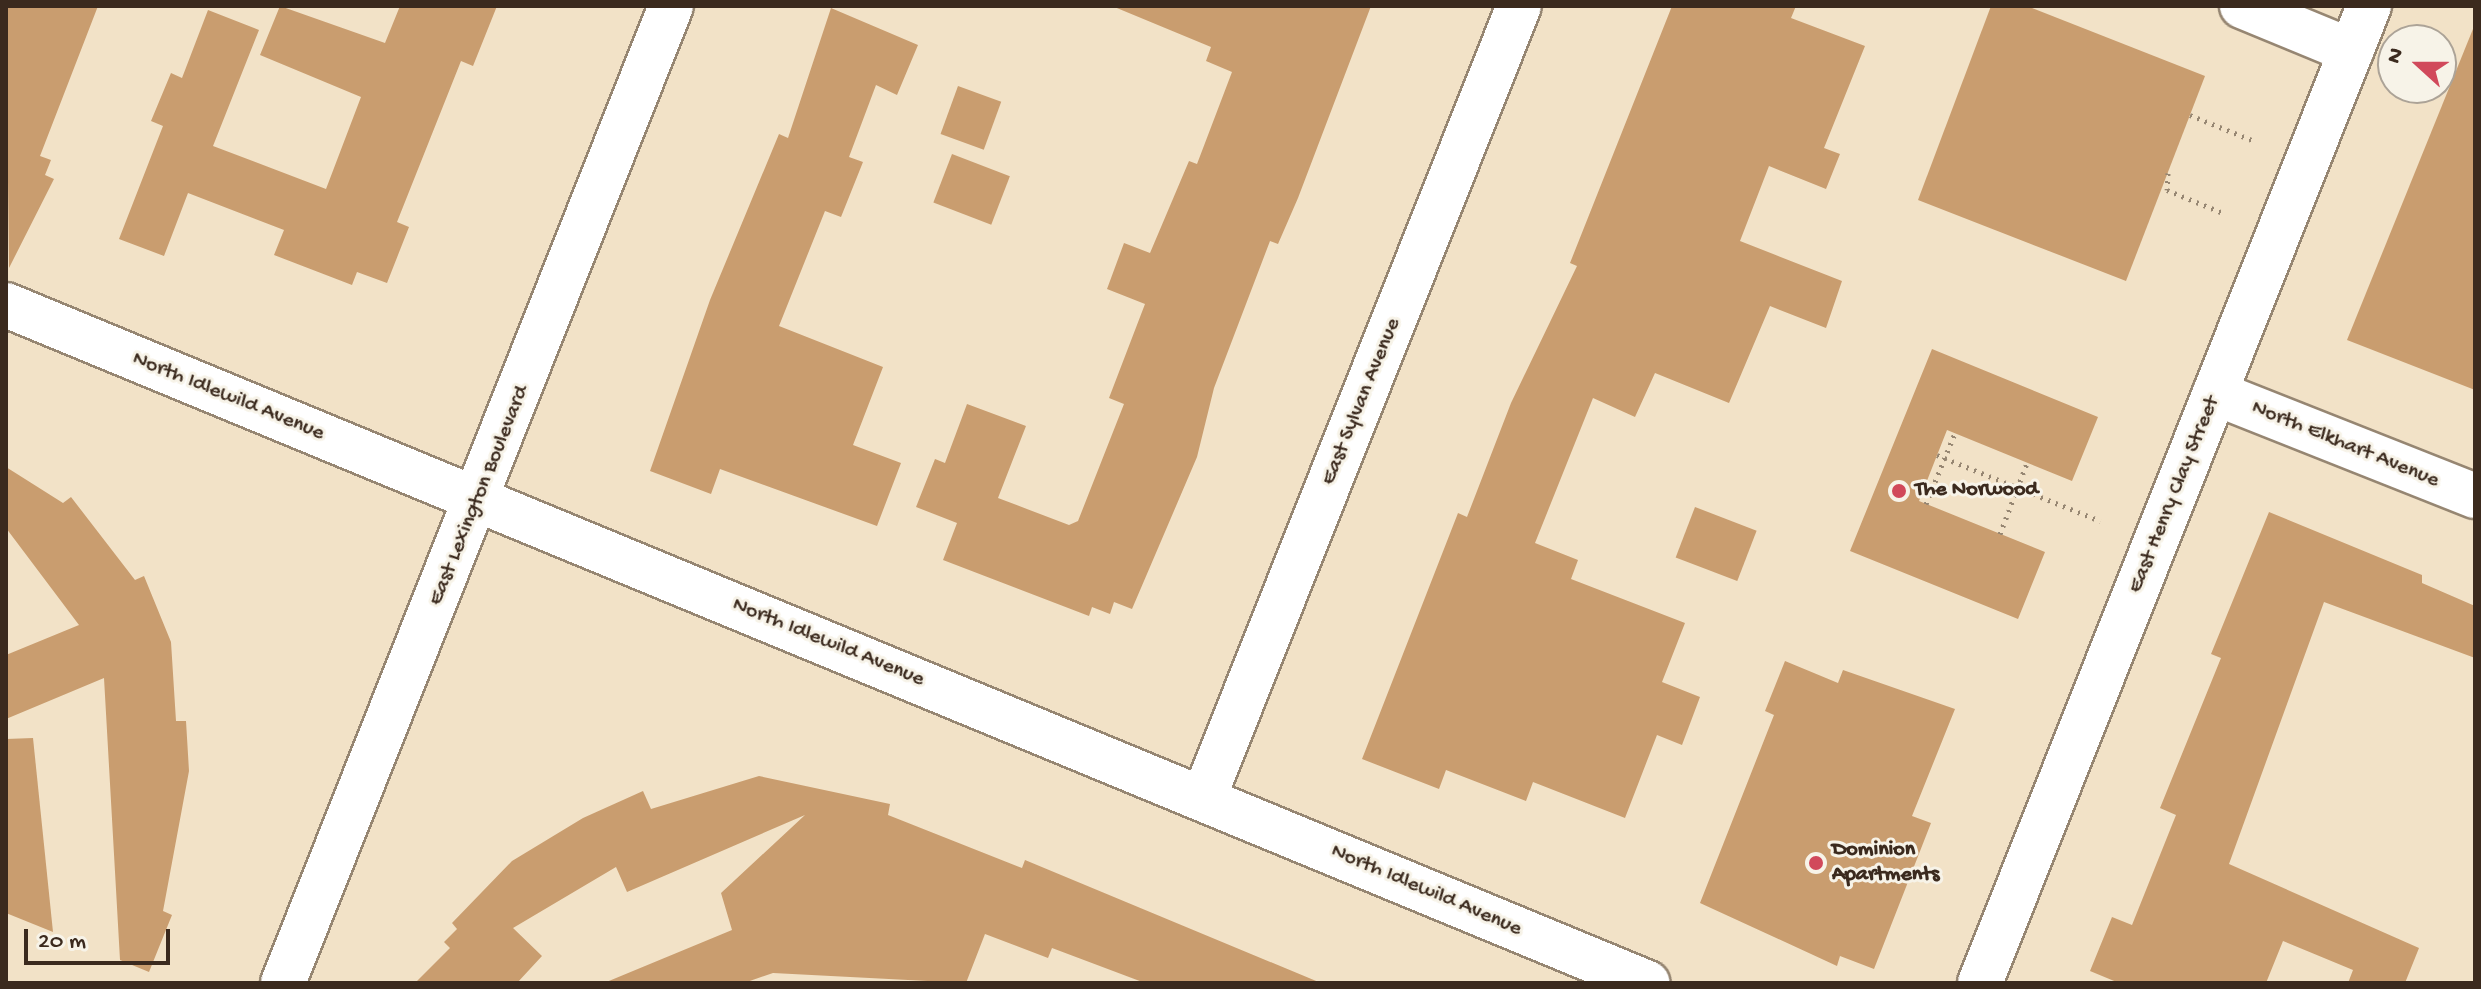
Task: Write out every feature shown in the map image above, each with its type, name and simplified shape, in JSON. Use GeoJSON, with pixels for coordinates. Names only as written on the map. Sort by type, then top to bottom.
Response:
{"type":"FeatureCollection","features":[{"type":"Feature","properties":{"kind":"street","name":"East Lexington Boulevard"},"geometry":{"type":"LineString","coordinates":[[283,983],[479,500],[671,6]]}},
{"type":"Feature","properties":{"kind":"street","name":"East Sylvan Avenue"},"geometry":{"type":"LineString","coordinates":[[1204,797],[1519,6]]}},
{"type":"Feature","properties":{"kind":"street"},"geometry":{"type":"LineString","coordinates":[[2242,6],[2351,51]]}},
{"type":"Feature","properties":{"kind":"street","name":"East Henry Clay Street"},"geometry":{"type":"LineString","coordinates":[[1980,983],[2369,6]]}},
{"type":"Feature","properties":{"kind":"street","name":"North Idlewild Avenue"},"geometry":{"type":"LineString","coordinates":[[6,305],[1204,797],[1599,974],[1648,983]]}},
{"type":"Feature","properties":{"kind":"street","name":"North Elkhart Avenue"},"geometry":{"type":"LineString","coordinates":[[2215,393],[2475,496]]}},
{"type":"Feature","properties":{"kind":"path"},"geometry":{"type":"LineString","coordinates":[[2190,115],[2252,140]]}},
{"type":"Feature","properties":{"kind":"path"},"geometry":{"type":"LineString","coordinates":[[2168,173],[2167,190],[2223,213]]}},
{"type":"Feature","properties":{"kind":"path"},"geometry":{"type":"LineString","coordinates":[[1926,504],[1955,433]]}},
{"type":"Feature","properties":{"kind":"path"},"geometry":{"type":"LineString","coordinates":[[1937,455],[2100,521]]}},
{"type":"Feature","properties":{"kind":"path"},"geometry":{"type":"LineString","coordinates":[[2000,534],[2027,463]]}},
{"type":"Feature","properties":{"kind":"building"},"geometry":{"type":"Polygon","coordinates":[[[6,6],[98,6],[40,156],[51,160],[45,175],[54,179],[9,268],[6,6]]]}},
{"type":"Feature","properties":{"kind":"building"},"geometry":{"type":"Polygon","coordinates":[[[280,6],[385,43],[400,6],[497,6],[473,66],[461,61],[397,222],[409,227],[387,283],[357,272],[352,285],[274,255],[284,230],[188,193],[164,256],[119,239],[163,126],[151,121],[171,73],[182,78],[208,10],[259,30],[213,146],[326,189],[361,97],[260,55],[280,6]]]}},
{"type":"Feature","properties":{"kind":"building"},"geometry":{"type":"Polygon","coordinates":[[[1112,6],[1371,6],[1298,198],[1278,244],[1270,241],[1214,388],[1197,457],[1132,609],[1114,602],[1110,614],[1092,607],[1089,616],[943,560],[957,523],[916,507],[935,459],[945,463],[967,404],[1026,426],[998,498],[1069,525],[1078,521],[1124,404],[1109,398],[1145,304],[1107,289],[1124,243],[1150,253],[1189,161],[1197,164],[1232,72],[1206,61],[1211,47],[1112,6]]]}},
{"type":"Feature","properties":{"kind":"building"},"geometry":{"type":"Polygon","coordinates":[[[1672,6],[1796,6],[1791,18],[1865,46],[1824,148],[1840,154],[1826,189],[1769,166],[1740,241],[1842,281],[1826,328],[1770,306],[1729,403],[1655,373],[1635,417],[1593,398],[1535,543],[1578,560],[1571,579],[1685,623],[1662,682],[1700,697],[1682,745],[1657,735],[1625,818],[1533,782],[1526,801],[1446,770],[1439,789],[1362,759],[1458,513],[1467,517],[1511,403],[1577,266],[1570,263],[1672,6]]]}},
{"type":"Feature","properties":{"kind":"building"},"geometry":{"type":"Polygon","coordinates":[[[1991,6],[2027,6],[2205,76],[2126,281],[1918,200],[1991,6]]]}},
{"type":"Feature","properties":{"kind":"building"},"geometry":{"type":"Polygon","coordinates":[[[831,8],[918,45],[897,95],[876,85],[849,157],[863,162],[841,217],[825,211],[779,326],[883,367],[853,445],[901,463],[877,526],[720,469],[711,494],[650,471],[710,300],[779,134],[788,138],[831,8]]]}},
{"type":"Feature","properties":{"kind":"building"},"geometry":{"type":"Polygon","coordinates":[[[2475,24],[2475,390],[2347,340],[2443,104],[2457,104],[2457,68],[2475,24]]]}},
{"type":"Feature","properties":{"kind":"building"},"geometry":{"type":"Polygon","coordinates":[[[958,86],[1001,102],[984,150],[941,134],[958,86]]]}},
{"type":"Feature","properties":{"kind":"building"},"geometry":{"type":"Polygon","coordinates":[[[952,154],[1010,176],[991,225],[933,203],[952,154]]]}},
{"type":"Feature","properties":{"kind":"building","name":"The Norwood"},"geometry":{"type":"Polygon","coordinates":[[[1932,349],[2098,417],[2072,481],[1947,430],[1919,501],[2045,552],[2018,619],[1850,551],[1932,349]]]}},
{"type":"Feature","properties":{"kind":"building"},"geometry":{"type":"Polygon","coordinates":[[[6,467],[63,503],[71,497],[135,580],[144,576],[171,642],[176,721],[186,721],[189,771],[163,911],[172,915],[149,972],[120,960],[104,678],[6,719],[6,655],[79,625],[6,528],[6,467]]]}},
{"type":"Feature","properties":{"kind":"building"},"geometry":{"type":"Polygon","coordinates":[[[1695,507],[1757,531],[1737,581],[1676,557],[1695,507]]]}},
{"type":"Feature","properties":{"kind":"building"},"geometry":{"type":"Polygon","coordinates":[[[2269,512],[2422,575],[2422,583],[2475,606],[2475,658],[2324,602],[2229,864],[2419,948],[2405,983],[2348,983],[2353,970],[2283,941],[2266,983],[2119,983],[2090,971],[2112,917],[2132,925],[2176,815],[2160,808],[2221,658],[2211,654],[2269,512]]]}},
{"type":"Feature","properties":{"kind":"building","name":"Dominion Apartments"},"geometry":{"type":"Polygon","coordinates":[[[1785,661],[1838,683],[1843,670],[1955,709],[1912,816],[1931,823],[1874,969],[1840,956],[1837,966],[1700,903],[1774,715],[1765,711],[1785,661]]]}},
{"type":"Feature","properties":{"kind":"building"},"geometry":{"type":"Polygon","coordinates":[[[33,738],[53,932],[6,913],[6,739],[33,738]]]}},
{"type":"Feature","properties":{"kind":"building"},"geometry":{"type":"Polygon","coordinates":[[[759,776],[890,804],[888,815],[1022,868],[1025,860],[1321,983],[1145,983],[1052,948],[1048,958],[985,934],[966,983],[773,973],[744,983],[604,983],[732,930],[721,893],[805,815],[627,892],[616,867],[513,928],[542,956],[517,983],[415,983],[450,948],[444,942],[457,929],[452,923],[512,861],[583,818],[643,791],[651,809],[759,776]]]}},
{"type":"Feature","properties":{"kind":"place","name":"The Norwood"},"geometry":{"type":"Point","coordinates":[1899,491]}},
{"type":"Feature","properties":{"kind":"place","name":"Dominion Apartments"},"geometry":{"type":"Point","coordinates":[1816,863]}}]}
